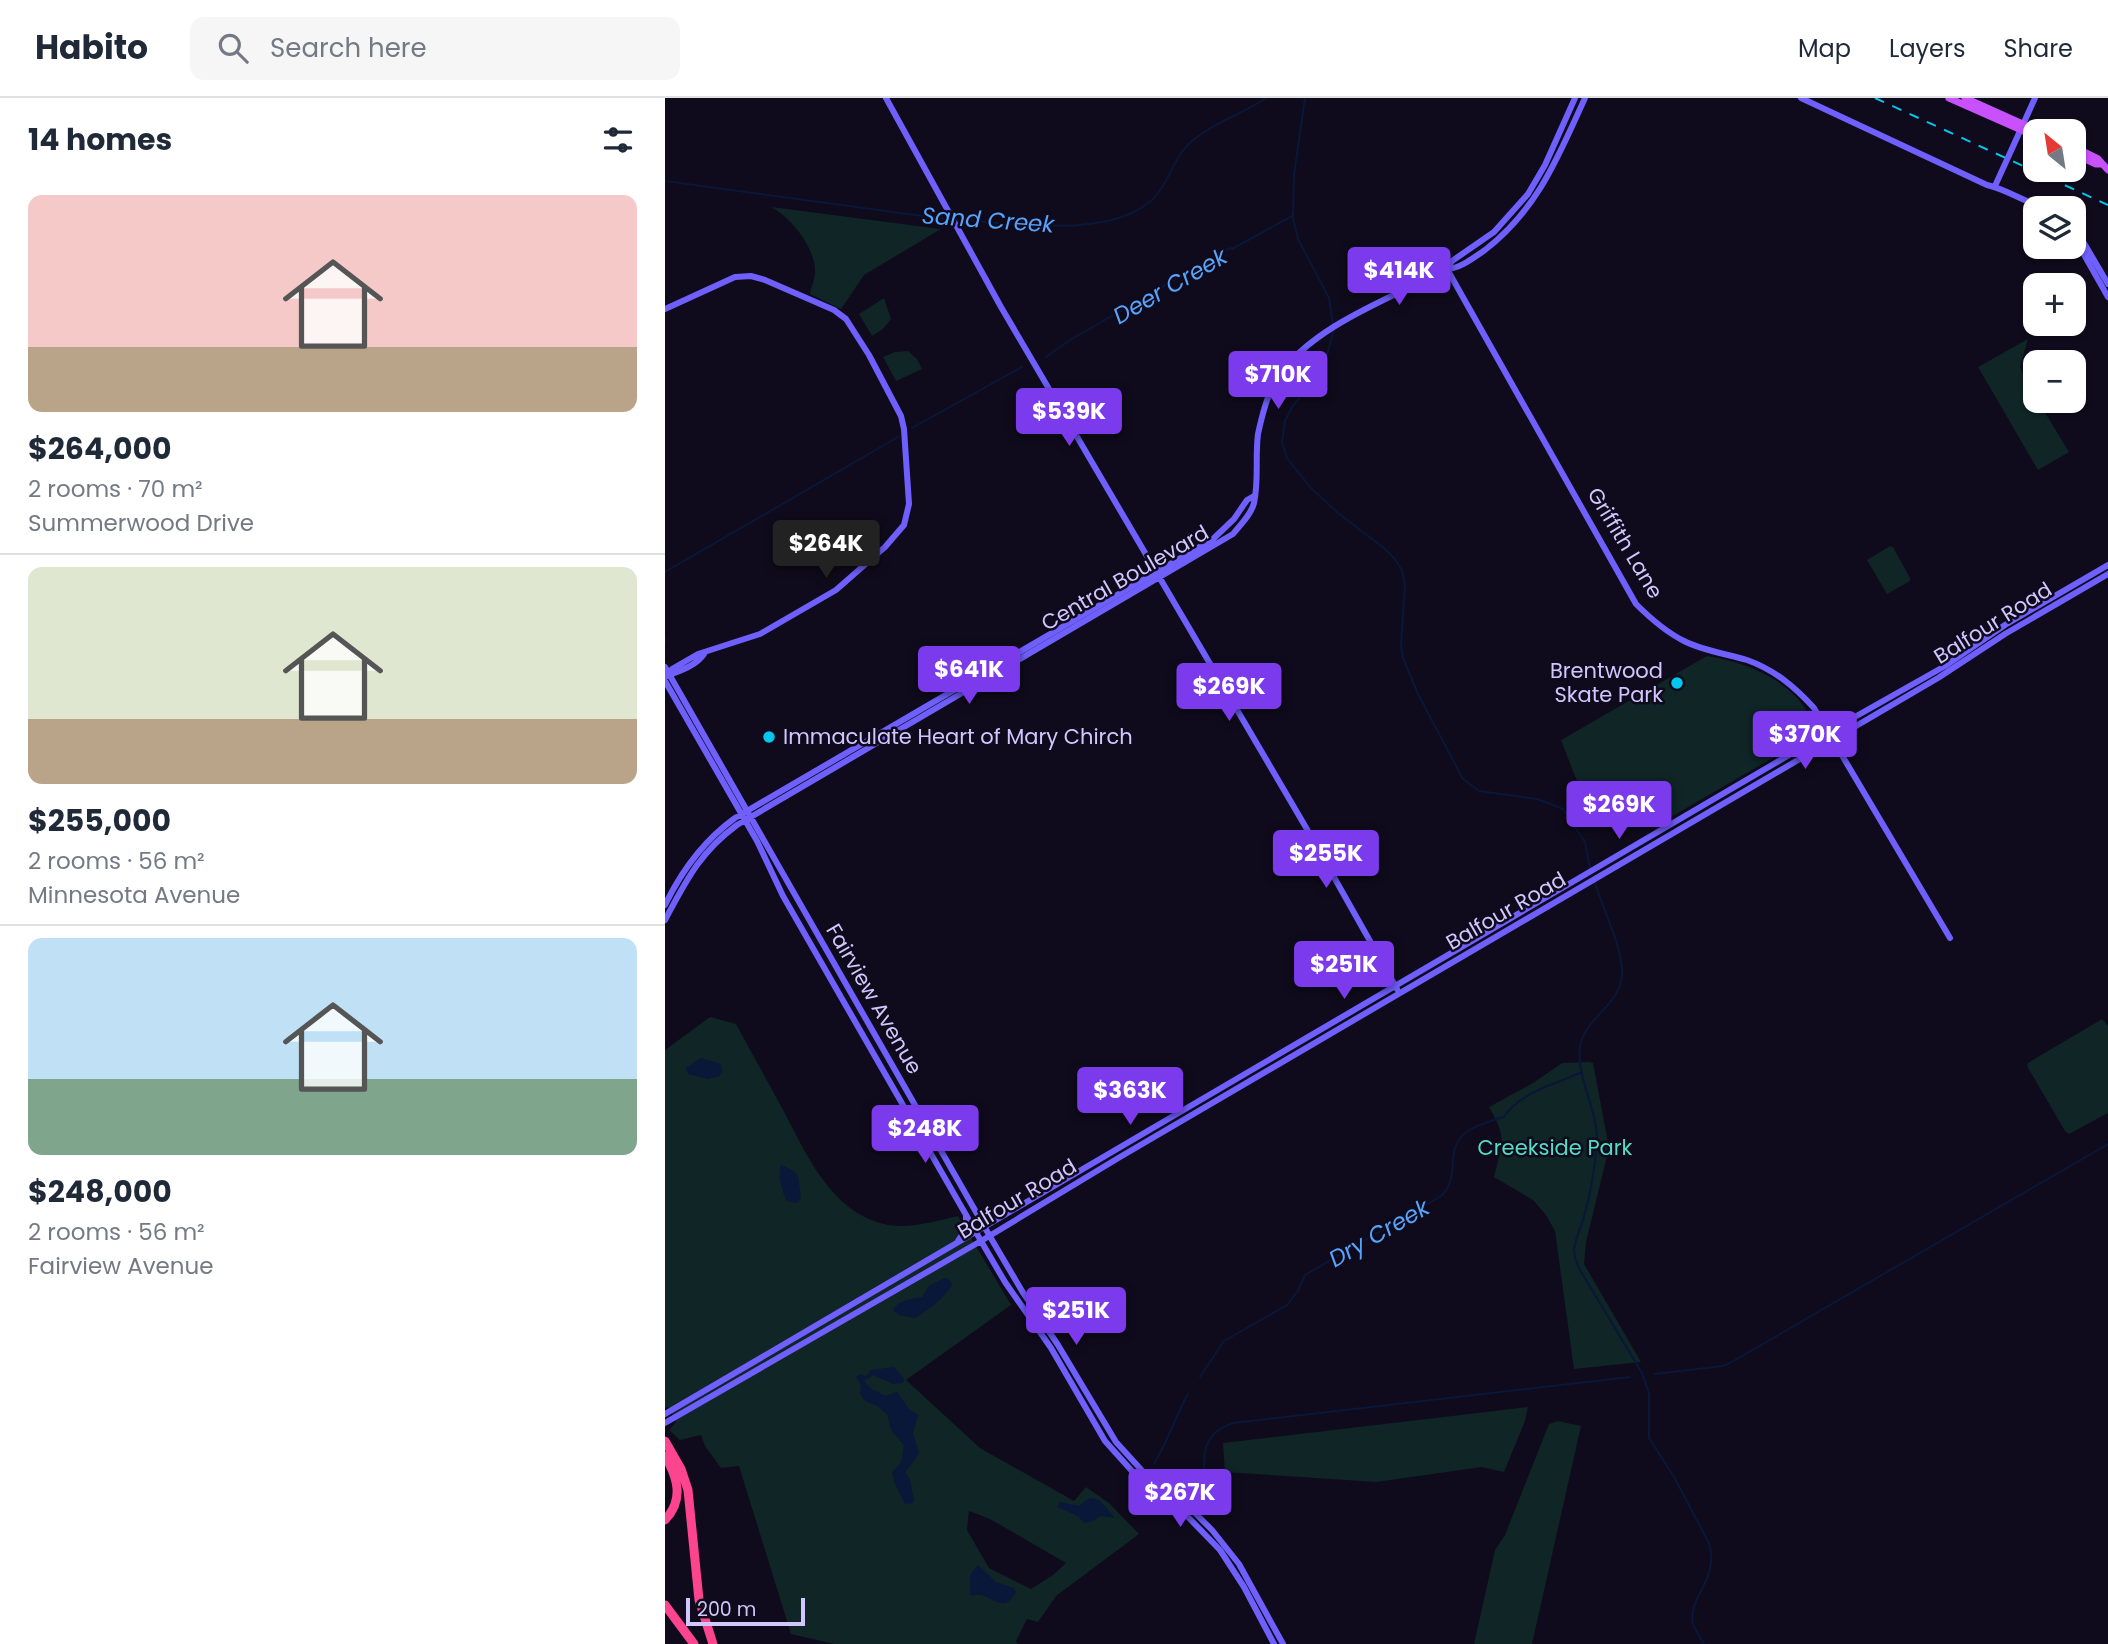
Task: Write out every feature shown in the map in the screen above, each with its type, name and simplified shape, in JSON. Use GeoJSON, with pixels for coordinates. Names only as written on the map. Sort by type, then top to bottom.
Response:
{"type":"FeatureCollection","features":[{"type":"Feature","properties":{"kind":"highway"},"geometry":{"type":"LineString","coordinates":[[665,1441],[681,1469],[688,1490],[699,1600],[713,1644]]}},
{"type":"Feature","properties":{"kind":"highway"},"geometry":{"type":"LineString","coordinates":[[665,1456],[674,1470],[678,1489],[674,1508],[665,1520]]}},
{"type":"Feature","properties":{"kind":"highway"},"geometry":{"type":"LineString","coordinates":[[665,1605],[694,1644]]}},
{"type":"Feature","properties":{"kind":"highway"},"geometry":{"type":"LineString","coordinates":[[665,1613],[688,1644]]}},
{"type":"Feature","properties":{"kind":"main road"},"geometry":{"type":"LineString","coordinates":[[1949,98],[2021,126]]}},
{"type":"Feature","properties":{"kind":"main road"},"geometry":{"type":"LineString","coordinates":[[1965,98],[2021,126]]}},
{"type":"Feature","properties":{"kind":"main road"},"geometry":{"type":"LineString","coordinates":[[2086,153],[2098,159],[2108,170]]}},
{"type":"Feature","properties":{"kind":"main road"},"geometry":{"type":"LineString","coordinates":[[2086,159],[2101,164]]}},
{"type":"Feature","properties":{"kind":"street"},"geometry":{"type":"LineString","coordinates":[[885,98],[955,226],[1326,862],[1397,990]]}},
{"type":"Feature","properties":{"kind":"street","name":"Central Boulevard"},"geometry":{"type":"LineString","coordinates":[[1447,269],[1452,261],[1494,232],[1528,194],[1545,165],[1575,98]]}},
{"type":"Feature","properties":{"kind":"street","name":"Central Boulevard"},"geometry":{"type":"LineString","coordinates":[[665,905],[683,871],[708,840],[1158,574],[1233,534],[1244,522],[1254,504],[1258,435],[1273,386],[1297,356],[1325,333],[1388,297],[1447,269],[1456,268],[1492,244],[1531,204],[1557,161],[1585,98]]}},
{"type":"Feature","properties":{"kind":"street"},"geometry":{"type":"LineString","coordinates":[[1801,98],[2023,199]]}},
{"type":"Feature","properties":{"kind":"street"},"geometry":{"type":"LineString","coordinates":[[1995,186],[2035,98]]}},
{"type":"Feature","properties":{"kind":"street"},"geometry":{"type":"LineString","coordinates":[[2086,246],[2108,284]]}},
{"type":"Feature","properties":{"kind":"street"},"geometry":{"type":"LineString","coordinates":[[2086,258],[2108,297]]}},
{"type":"Feature","properties":{"kind":"street","name":"Griffith Lane"},"geometry":{"type":"LineString","coordinates":[[1447,269],[1636,604],[1663,628],[1686,642],[1752,662],[1793,685],[1830,731],[1950,939]]}},
{"type":"Feature","properties":{"kind":"street"},"geometry":{"type":"LineString","coordinates":[[665,309],[742,276],[765,280],[834,310],[846,319],[898,407],[904,429],[909,504],[904,525],[899,533],[837,590],[760,634],[698,654],[674,668],[666,677]]}},
{"type":"Feature","properties":{"kind":"street","name":"Balfour Road"},"geometry":{"type":"LineString","coordinates":[[1599,873],[2108,565]]}},
{"type":"Feature","properties":{"kind":"street","name":"Balfour Road"},"geometry":{"type":"LineString","coordinates":[[665,1414],[1834,738],[2108,574]]}},
{"type":"Feature","properties":{"kind":"street","name":"Fairview Avenue"},"geometry":{"type":"LineString","coordinates":[[665,667],[666,677],[989,1236],[1116,1442],[1146,1475],[1212,1530],[1239,1564],[1283,1644]]}},
{"type":"Feature","properties":{"kind":"street","name":"Central Boulevard"},"geometry":{"type":"LineString","coordinates":[[665,920],[701,858],[747,816]]}},
{"type":"Feature","properties":{"kind":"street","name":"Fairview Avenue"},"geometry":{"type":"LineString","coordinates":[[747,816],[783,895],[883,1071],[1005,1282],[1051,1348],[1105,1441],[1140,1480],[1189,1518],[1220,1550],[1244,1587],[1274,1644]]}},
{"type":"Feature","properties":{"kind":"street","name":"Balfour Road"},"geometry":{"type":"LineString","coordinates":[[665,1423],[981,1241],[1397,990]]}},
{"type":"Feature","properties":{"kind":"street"},"geometry":{"type":"LineString","coordinates":[[883,1071],[895,1083],[904,1086]]}},
{"type":"Feature","properties":{"kind":"street"},"geometry":{"type":"LineString","coordinates":[[918,1132],[923,1134],[937,1159],[947,1161]]}},
{"type":"Feature","properties":{"kind":"street"},"geometry":{"type":"LineString","coordinates":[[950,1248],[965,1233],[966,1214]]}},
{"type":"Feature","properties":{"kind":"green space"},"geometry":{"type":"Polygon","coordinates":[[[771,207],[941,229],[864,275],[841,309],[810,294],[815,272],[807,244],[794,226],[771,207]]]}},
{"type":"Feature","properties":{"kind":"green space"},"geometry":{"type":"Polygon","coordinates":[[[884,298],[891,319],[883,329],[872,336],[859,314],[884,298]]]}},
{"type":"Feature","properties":{"kind":"green space"},"geometry":{"type":"Polygon","coordinates":[[[2028,339],[2020,367],[2023,374],[2023,413],[2045,413],[2069,452],[2038,470],[1978,367],[2028,339]]]}},
{"type":"Feature","properties":{"kind":"green space"},"geometry":{"type":"Polygon","coordinates":[[[908,351],[917,359],[922,369],[896,381],[883,357],[908,351]]]}},
{"type":"Feature","properties":{"kind":"green space"},"geometry":{"type":"Polygon","coordinates":[[[1890,546],[1893,547],[1910,581],[1887,594],[1867,560],[1890,546]]]}},
{"type":"Feature","properties":{"kind":"green space"},"geometry":{"type":"Polygon","coordinates":[[[1707,656],[1744,665],[1778,682],[1800,702],[1819,731],[1652,828],[1642,812],[1580,789],[1561,740],[1707,656]]]}},
{"type":"Feature","properties":{"kind":"green space"},"geometry":{"type":"Polygon","coordinates":[[[710,1017],[736,1024],[811,1161],[834,1193],[865,1217],[893,1226],[958,1216],[1011,1305],[906,1380],[980,1448],[1074,1501],[1086,1487],[1109,1503],[1139,1534],[1056,1596],[1038,1622],[1027,1619],[1016,1641],[1018,1644],[834,1644],[791,1634],[739,1466],[721,1468],[705,1446],[701,1435],[680,1440],[669,1430],[676,1422],[668,1407],[665,1408],[665,1050],[710,1017]],[[969,1511],[967,1530],[989,1568],[1031,1589],[1066,1563],[990,1519],[969,1511]]]}},
{"type":"Feature","properties":{"kind":"green space"},"geometry":{"type":"Polygon","coordinates":[[[2102,1019],[2108,1026],[2108,1113],[2069,1134],[2027,1066],[2102,1019]]]}},
{"type":"Feature","properties":{"kind":"green space","name":"Creekside Park"},"geometry":{"type":"Polygon","coordinates":[[[1562,1063],[1593,1063],[1609,1148],[1586,1242],[1584,1264],[1641,1362],[1574,1369],[1555,1231],[1533,1200],[1494,1177],[1502,1142],[1499,1127],[1489,1107],[1533,1083],[1562,1063]]]}},
{"type":"Feature","properties":{"kind":"green space"},"geometry":{"type":"Polygon","coordinates":[[[1528,1407],[1504,1472],[1482,1467],[1376,1482],[1225,1472],[1223,1443],[1528,1407]]]}},
{"type":"Feature","properties":{"kind":"green space"},"geometry":{"type":"Polygon","coordinates":[[[1558,1421],[1581,1426],[1532,1644],[1474,1644],[1495,1550],[1505,1535],[1549,1424],[1558,1421]]]}},
{"type":"Feature","properties":{"kind":"water"},"geometry":{"type":"Polygon","coordinates":[[[701,1058],[721,1064],[722,1072],[719,1076],[708,1079],[688,1074],[686,1068],[701,1058]]]}},
{"type":"Feature","properties":{"kind":"water"},"geometry":{"type":"Polygon","coordinates":[[[781,1165],[798,1176],[801,1198],[797,1203],[787,1201],[785,1197],[780,1178],[781,1165]]]}},
{"type":"Feature","properties":{"kind":"water"},"geometry":{"type":"Polygon","coordinates":[[[945,1278],[950,1280],[952,1285],[948,1291],[915,1318],[899,1315],[893,1310],[901,1302],[922,1297],[929,1286],[945,1278]]]}},
{"type":"Feature","properties":{"kind":"water"},"geometry":{"type":"Polygon","coordinates":[[[894,1367],[904,1379],[903,1383],[893,1384],[873,1375],[864,1381],[870,1388],[885,1396],[897,1392],[909,1409],[918,1415],[913,1434],[919,1452],[905,1472],[910,1480],[914,1500],[913,1503],[905,1504],[892,1472],[901,1462],[904,1445],[891,1430],[887,1414],[865,1401],[860,1394],[861,1385],[856,1377],[860,1374],[866,1376],[871,1370],[894,1367]]]}},
{"type":"Feature","properties":{"kind":"water"},"geometry":{"type":"Polygon","coordinates":[[[1093,1498],[1100,1501],[1115,1518],[1100,1516],[1084,1523],[1078,1516],[1057,1507],[1060,1502],[1079,1506],[1093,1498]]]}},
{"type":"Feature","properties":{"kind":"water"},"geometry":{"type":"Polygon","coordinates":[[[978,1565],[996,1582],[1014,1588],[1016,1592],[1008,1602],[1000,1603],[981,1595],[970,1595],[970,1575],[978,1565]]]}},
{"type":"Feature","properties":{"kind":"waterway","name":"Sand Creek"},"geometry":{"type":"LineString","coordinates":[[957,220],[1060,226],[1113,220],[1136,211],[1154,198],[1192,141],[1266,98]]}},
{"type":"Feature","properties":{"kind":"waterway","name":"Deer Creek"},"geometry":{"type":"LineString","coordinates":[[1305,98],[1294,175],[1293,218],[1298,239],[1329,298],[1333,325]]}},
{"type":"Feature","properties":{"kind":"waterway","name":"Sand Creek"},"geometry":{"type":"LineString","coordinates":[[665,181],[952,220]]}},
{"type":"Feature","properties":{"kind":"waterway","name":"Deer Creek"},"geometry":{"type":"LineString","coordinates":[[1046,357],[1070,340],[1230,248],[1292,216]]}},
{"type":"Feature","properties":{"kind":"waterway"},"geometry":{"type":"LineString","coordinates":[[1334,330],[1326,358],[1285,421],[1282,442],[1287,458],[1310,487],[1338,513],[1384,548],[1402,570],[1405,585],[1401,645],[1403,658],[1418,694],[1463,779],[1479,791],[1537,799],[1563,809],[1585,842],[1590,868]]}},
{"type":"Feature","properties":{"kind":"waterway","name":"Deer Creek"},"geometry":{"type":"LineString","coordinates":[[912,428],[1022,367]]}},
{"type":"Feature","properties":{"kind":"waterway","name":"Deer Creek"},"geometry":{"type":"LineString","coordinates":[[665,572],[898,437]]}},
{"type":"Feature","properties":{"kind":"waterway"},"geometry":{"type":"LineString","coordinates":[[1595,883],[1616,941],[1622,975],[1616,994],[1591,1024],[1581,1042],[1580,1066],[1594,1116],[1597,1141],[1594,1171],[1574,1253],[1580,1270],[1642,1373],[1649,1393],[1649,1438],[1674,1477],[1709,1543],[1710,1567],[1692,1614],[1693,1624],[1704,1644]]}},
{"type":"Feature","properties":{"kind":"waterway","name":"Dry Creek"},"geometry":{"type":"LineString","coordinates":[[1200,1377],[1224,1341],[1287,1305],[1298,1291],[1305,1275],[1441,1196],[1449,1184],[1454,1150],[1463,1135],[1478,1126],[1504,1117],[1511,1108],[1529,1095],[1582,1072]]}},
{"type":"Feature","properties":{"kind":"waterway"},"geometry":{"type":"LineString","coordinates":[[1655,1374],[1730,1363],[2108,1144]]}},
{"type":"Feature","properties":{"kind":"waterway"},"geometry":{"type":"LineString","coordinates":[[1206,1492],[1204,1460],[1208,1442],[1221,1428],[1233,1423],[1630,1377]]}},
{"type":"Feature","properties":{"kind":"waterway","name":"Dry Creek"},"geometry":{"type":"LineString","coordinates":[[1154,1464],[1188,1394]]}},
{"type":"Feature","properties":{"kind":"railway"},"geometry":{"type":"LineString","coordinates":[[1875,98],[2108,205]]}},
{"type":"Feature","properties":{"kind":"place","name":"Brentwood Skate Park"},"geometry":{"type":"Point","coordinates":[1677,683]}},
{"type":"Feature","properties":{"kind":"place","name":"Immaculate Heart of Mary Chirch"},"geometry":{"type":"Point","coordinates":[769,737]}}]}
